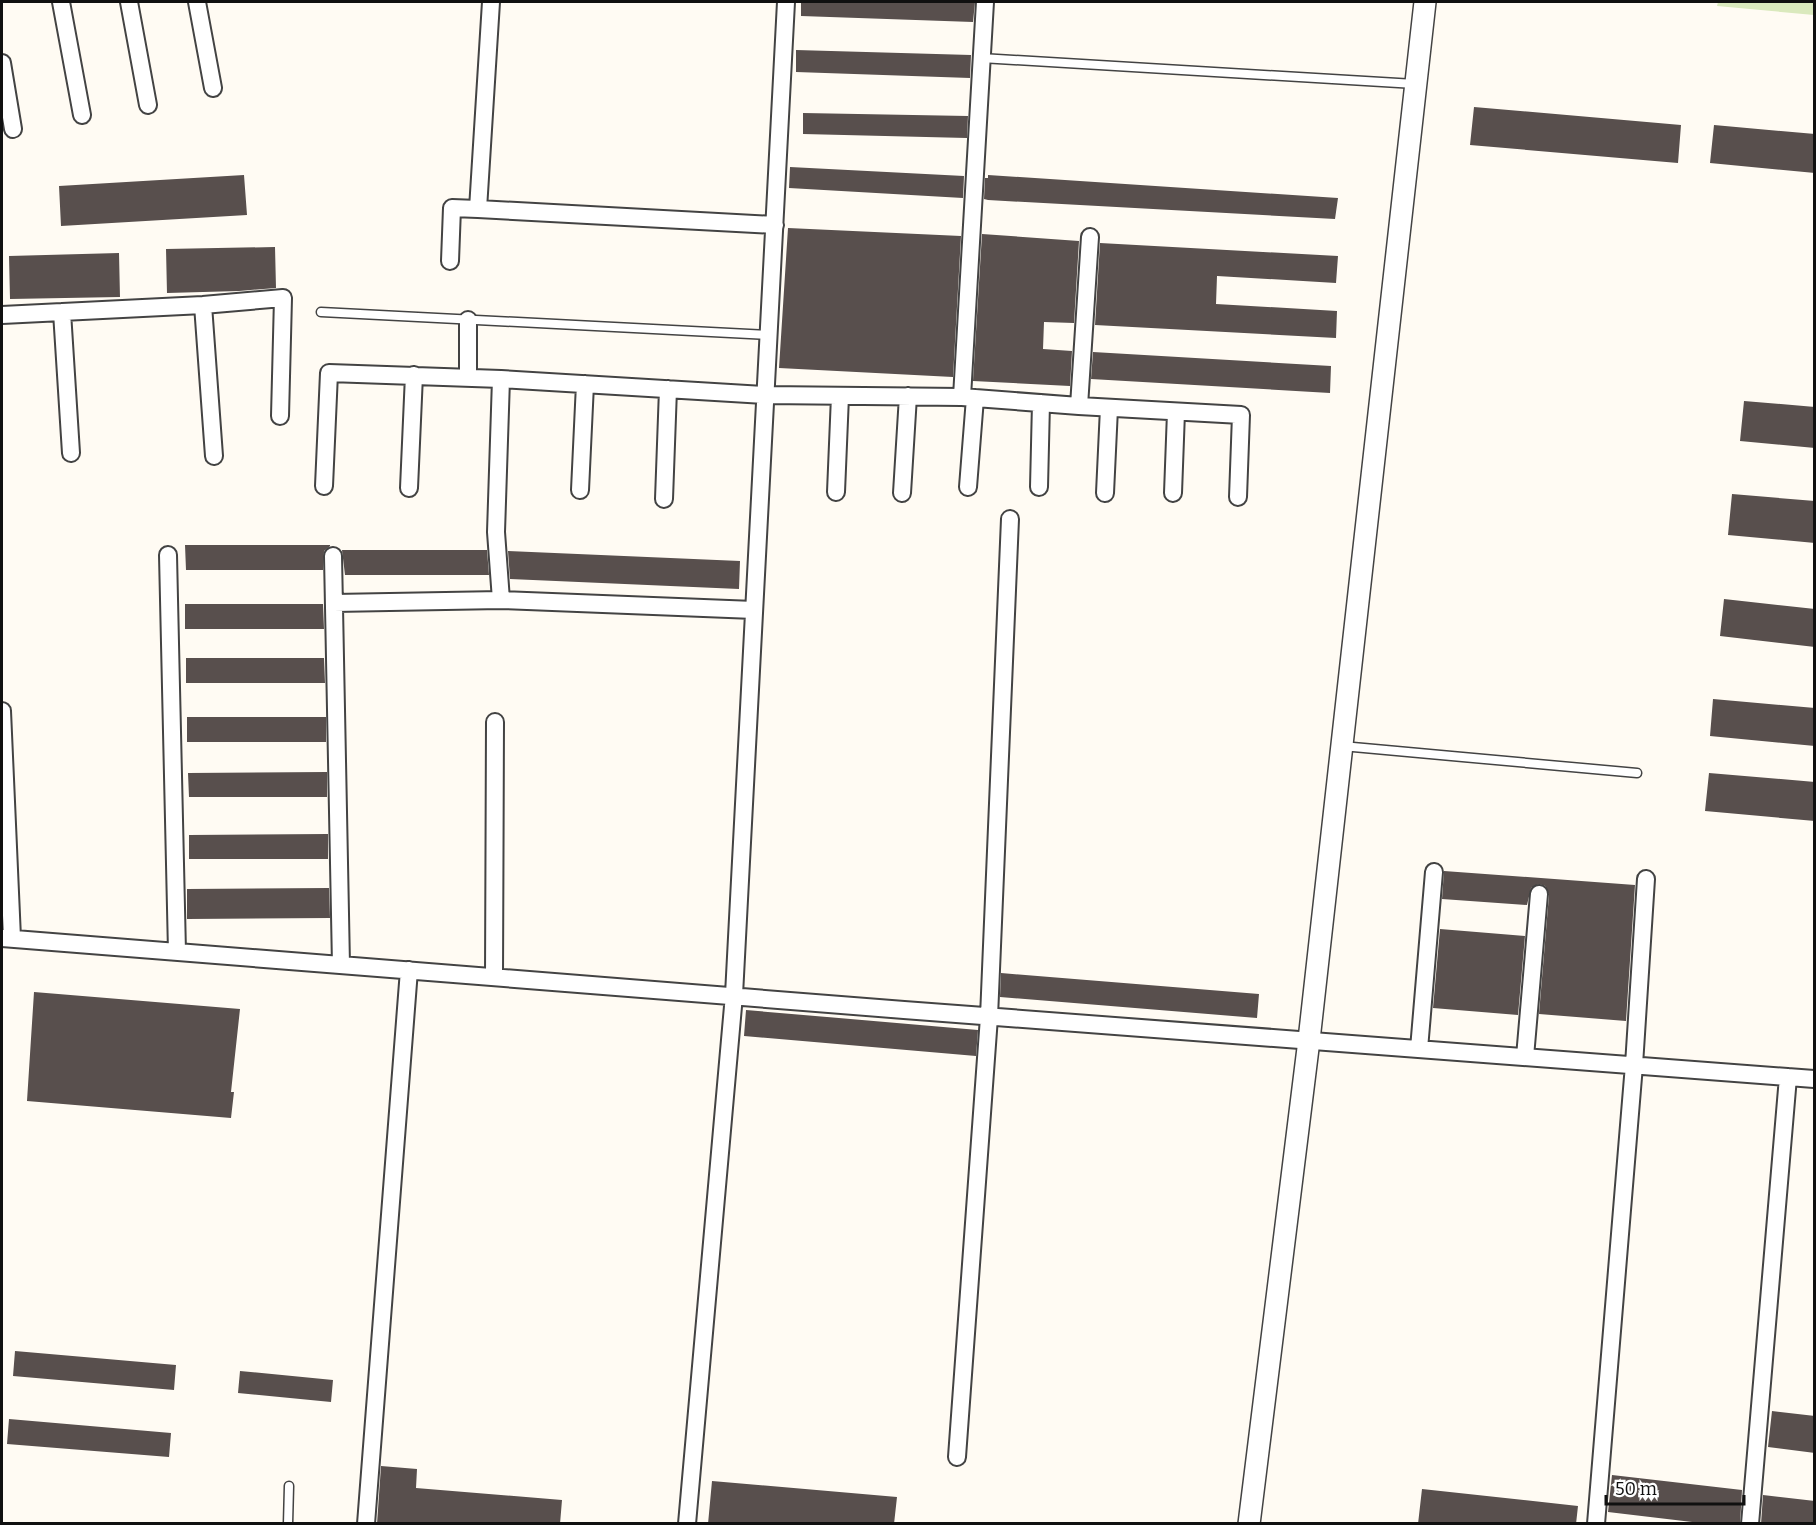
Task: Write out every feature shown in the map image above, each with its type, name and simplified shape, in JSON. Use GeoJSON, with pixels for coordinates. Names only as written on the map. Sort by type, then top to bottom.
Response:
{"type":"FeatureCollection","features":[{"type":"Feature","properties":{"kind":"street"},"geometry":{"type":"LineString","coordinates":[[61,2],[82,116]]}},
{"type":"Feature","properties":{"kind":"street"},"geometry":{"type":"LineString","coordinates":[[129,2],[148,105]]}},
{"type":"Feature","properties":{"kind":"street"},"geometry":{"type":"LineString","coordinates":[[197,2],[213,88]]}},
{"type":"Feature","properties":{"kind":"street"},"geometry":{"type":"LineString","coordinates":[[478,209],[491,2]]}},
{"type":"Feature","properties":{"kind":"street"},"geometry":{"type":"LineString","coordinates":[[687,1524],[734,995],[786,2]]}},
{"type":"Feature","properties":{"kind":"street"},"geometry":{"type":"LineString","coordinates":[[968,487],[969,397],[985,2]]}},
{"type":"Feature","properties":{"kind":"street"},"geometry":{"type":"LineString","coordinates":[[1249,1524],[1309,1040],[1425,2]]}},
{"type":"Feature","properties":{"kind":"street"},"geometry":{"type":"LineString","coordinates":[[2,63],[13,129]]}},
{"type":"Feature","properties":{"kind":"street"},"geometry":{"type":"LineString","coordinates":[[450,261],[452,208],[775,225]]}},
{"type":"Feature","properties":{"kind":"street"},"geometry":{"type":"LineString","coordinates":[[1079,406],[1090,237]]}},
{"type":"Feature","properties":{"kind":"street"},"geometry":{"type":"LineString","coordinates":[[2,315],[203,305],[283,298],[280,416]]}},
{"type":"Feature","properties":{"kind":"street"},"geometry":{"type":"LineString","coordinates":[[203,305],[214,456]]}},
{"type":"Feature","properties":{"kind":"street"},"geometry":{"type":"LineString","coordinates":[[62,312],[71,453]]}},
{"type":"Feature","properties":{"kind":"street"},"geometry":{"type":"LineString","coordinates":[[468,320],[468,378]]}},
{"type":"Feature","properties":{"kind":"street"},"geometry":{"type":"LineString","coordinates":[[324,486],[329,373],[501,379],[765,395],[969,397],[1241,416],[1238,497]]}},
{"type":"Feature","properties":{"kind":"street"},"geometry":{"type":"LineString","coordinates":[[409,488],[414,375]]}},
{"type":"Feature","properties":{"kind":"street"},"geometry":{"type":"LineString","coordinates":[[501,379],[496,532],[501,600]]}},
{"type":"Feature","properties":{"kind":"street"},"geometry":{"type":"LineString","coordinates":[[580,490],[585,384]]}},
{"type":"Feature","properties":{"kind":"street"},"geometry":{"type":"LineString","coordinates":[[664,499],[668,389]]}},
{"type":"Feature","properties":{"kind":"street"},"geometry":{"type":"LineString","coordinates":[[836,492],[840,396]]}},
{"type":"Feature","properties":{"kind":"street"},"geometry":{"type":"LineString","coordinates":[[902,493],[908,396]]}},
{"type":"Feature","properties":{"kind":"street"},"geometry":{"type":"LineString","coordinates":[[1039,487],[1041,403]]}},
{"type":"Feature","properties":{"kind":"street"},"geometry":{"type":"LineString","coordinates":[[1105,493],[1109,408]]}},
{"type":"Feature","properties":{"kind":"street"},"geometry":{"type":"LineString","coordinates":[[1173,493],[1176,412]]}},
{"type":"Feature","properties":{"kind":"street"},"geometry":{"type":"LineString","coordinates":[[957,1457],[989,1017],[1010,519]]}},
{"type":"Feature","properties":{"kind":"street"},"geometry":{"type":"LineString","coordinates":[[168,555],[177,952]]}},
{"type":"Feature","properties":{"kind":"street"},"geometry":{"type":"LineString","coordinates":[[333,556],[341,965]]}},
{"type":"Feature","properties":{"kind":"street"},"geometry":{"type":"LineString","coordinates":[[334,603],[501,600],[754,610]]}},
{"type":"Feature","properties":{"kind":"street"},"geometry":{"type":"LineString","coordinates":[[2,711],[7,938],[989,1017],[1815,1079]]}},
{"type":"Feature","properties":{"kind":"street"},"geometry":{"type":"LineString","coordinates":[[494,977],[495,722]]}},
{"type":"Feature","properties":{"kind":"street"},"geometry":{"type":"LineString","coordinates":[[1419,1049],[1434,872]]}},
{"type":"Feature","properties":{"kind":"street"},"geometry":{"type":"LineString","coordinates":[[1596,1524],[1634,1065],[1646,879]]}},
{"type":"Feature","properties":{"kind":"street"},"geometry":{"type":"LineString","coordinates":[[1525,1057],[1539,894]]}},
{"type":"Feature","properties":{"kind":"street"},"geometry":{"type":"LineString","coordinates":[[366,1524],[409,970]]}},
{"type":"Feature","properties":{"kind":"street"},"geometry":{"type":"LineString","coordinates":[[1750,1524],[1788,1077]]}},
{"type":"Feature","properties":{"kind":"lane"},"geometry":{"type":"LineString","coordinates":[[981,58],[1416,84]]}},
{"type":"Feature","properties":{"kind":"lane"},"geometry":{"type":"LineString","coordinates":[[321,312],[769,335]]}},
{"type":"Feature","properties":{"kind":"lane"},"geometry":{"type":"LineString","coordinates":[[1342,746],[1637,773]]}},
{"type":"Feature","properties":{"kind":"lane"},"geometry":{"type":"LineString","coordinates":[[288,1524],[289,1486]]}},
{"type":"Feature","properties":{"kind":"green space"},"geometry":{"type":"Polygon","coordinates":[[[1718,2],[1814,2],[1814,15],[1717,6],[1718,2]]]}},
{"type":"Feature","properties":{"kind":"building"},"geometry":{"type":"Polygon","coordinates":[[[801,2],[975,2],[973,22],[801,16],[801,2]]]}},
{"type":"Feature","properties":{"kind":"building"},"geometry":{"type":"Polygon","coordinates":[[[796,50],[971,55],[970,78],[796,72],[796,50]]]}},
{"type":"Feature","properties":{"kind":"building"},"geometry":{"type":"Polygon","coordinates":[[[1474,107],[1681,125],[1678,163],[1470,145],[1474,107]]]}},
{"type":"Feature","properties":{"kind":"building"},"geometry":{"type":"Polygon","coordinates":[[[803,113],[968,116],[967,138],[803,134],[803,113]]]}},
{"type":"Feature","properties":{"kind":"building"},"geometry":{"type":"Polygon","coordinates":[[[1714,125],[1815,134],[1815,173],[1710,163],[1714,125]]]}},
{"type":"Feature","properties":{"kind":"building"},"geometry":{"type":"Polygon","coordinates":[[[790,167],[964,176],[963,198],[789,188],[790,167]]]}},
{"type":"Feature","properties":{"kind":"building"},"geometry":{"type":"Polygon","coordinates":[[[244,175],[247,215],[61,226],[59,186],[244,175]]]}},
{"type":"Feature","properties":{"kind":"building"},"geometry":{"type":"Polygon","coordinates":[[[988,175],[1338,198],[1335,219],[988,200],[984,199],[985,178],[988,178],[988,175]]]}},
{"type":"Feature","properties":{"kind":"building"},"geometry":{"type":"Polygon","coordinates":[[[788,228],[961,236],[953,377],[779,368],[788,228]]]}},
{"type":"Feature","properties":{"kind":"building"},"geometry":{"type":"Polygon","coordinates":[[[982,234],[1079,241],[1074,323],[1044,322],[1043,349],[1072,351],[1070,386],[973,381],[982,234]]]}},
{"type":"Feature","properties":{"kind":"building"},"geometry":{"type":"Polygon","coordinates":[[[1100,243],[1338,256],[1336,283],[1217,276],[1216,304],[1337,311],[1336,338],[1095,325],[1100,243]]]}},
{"type":"Feature","properties":{"kind":"building"},"geometry":{"type":"Polygon","coordinates":[[[275,247],[276,288],[167,293],[166,249],[275,247]]]}},
{"type":"Feature","properties":{"kind":"building"},"geometry":{"type":"Polygon","coordinates":[[[119,253],[120,297],[10,299],[9,256],[119,253]]]}},
{"type":"Feature","properties":{"kind":"building"},"geometry":{"type":"Polygon","coordinates":[[[1093,352],[1331,366],[1330,393],[1091,379],[1093,352]]]}},
{"type":"Feature","properties":{"kind":"building"},"geometry":{"type":"Polygon","coordinates":[[[1744,401],[1815,407],[1815,448],[1740,441],[1744,401]]]}},
{"type":"Feature","properties":{"kind":"building"},"geometry":{"type":"Polygon","coordinates":[[[1732,494],[1815,501],[1815,543],[1728,535],[1732,494]]]}},
{"type":"Feature","properties":{"kind":"building"},"geometry":{"type":"Polygon","coordinates":[[[185,545],[330,546],[324,551],[323,570],[186,570],[185,545]]]}},
{"type":"Feature","properties":{"kind":"building"},"geometry":{"type":"Polygon","coordinates":[[[342,550],[487,550],[489,575],[345,575],[342,550]]]}},
{"type":"Feature","properties":{"kind":"building"},"geometry":{"type":"Polygon","coordinates":[[[508,551],[740,561],[739,589],[510,579],[508,551]]]}},
{"type":"Feature","properties":{"kind":"building"},"geometry":{"type":"Polygon","coordinates":[[[1724,599],[1815,609],[1815,647],[1720,636],[1724,599]]]}},
{"type":"Feature","properties":{"kind":"building"},"geometry":{"type":"Polygon","coordinates":[[[185,604],[323,604],[324,629],[185,629],[185,604]]]}},
{"type":"Feature","properties":{"kind":"building"},"geometry":{"type":"Polygon","coordinates":[[[186,658],[324,658],[325,683],[186,683],[186,658]]]}},
{"type":"Feature","properties":{"kind":"building"},"geometry":{"type":"Polygon","coordinates":[[[1713,699],[1815,708],[1815,746],[1710,736],[1713,699]]]}},
{"type":"Feature","properties":{"kind":"building"},"geometry":{"type":"Polygon","coordinates":[[[187,717],[326,717],[326,742],[187,742],[187,717]]]}},
{"type":"Feature","properties":{"kind":"building"},"geometry":{"type":"Polygon","coordinates":[[[327,772],[327,797],[189,797],[188,773],[327,772]]]}},
{"type":"Feature","properties":{"kind":"building"},"geometry":{"type":"Polygon","coordinates":[[[1709,773],[1815,782],[1815,821],[1705,811],[1709,773]]]}},
{"type":"Feature","properties":{"kind":"building"},"geometry":{"type":"Polygon","coordinates":[[[328,834],[328,859],[189,859],[189,835],[328,834]]]}},
{"type":"Feature","properties":{"kind":"building"},"geometry":{"type":"Polygon","coordinates":[[[1444,871],[1635,885],[1626,1021],[1539,1014],[1549,895],[1545,886],[1539,884],[1531,888],[1527,905],[1442,899],[1444,871]]]}},
{"type":"Feature","properties":{"kind":"building"},"geometry":{"type":"Polygon","coordinates":[[[329,888],[330,918],[187,919],[187,889],[329,888]]]}},
{"type":"Feature","properties":{"kind":"building"},"geometry":{"type":"Polygon","coordinates":[[[1440,929],[1525,936],[1518,1015],[1433,1008],[1440,929]]]}},
{"type":"Feature","properties":{"kind":"building"},"geometry":{"type":"Polygon","coordinates":[[[1001,973],[1259,994],[1257,1018],[1000,997],[1001,973]]]}},
{"type":"Feature","properties":{"kind":"building"},"geometry":{"type":"Polygon","coordinates":[[[34,992],[240,1009],[231,1092],[234,1092],[231,1118],[27,1101],[34,992]]]}},
{"type":"Feature","properties":{"kind":"building"},"geometry":{"type":"Polygon","coordinates":[[[746,1010],[978,1030],[976,1056],[744,1036],[746,1010]]]}},
{"type":"Feature","properties":{"kind":"building"},"geometry":{"type":"Polygon","coordinates":[[[15,1351],[176,1365],[174,1390],[13,1376],[15,1351]]]}},
{"type":"Feature","properties":{"kind":"building"},"geometry":{"type":"Polygon","coordinates":[[[240,1371],[333,1380],[331,1402],[238,1393],[240,1371]]]}},
{"type":"Feature","properties":{"kind":"building"},"geometry":{"type":"Polygon","coordinates":[[[1772,1411],[1815,1416],[1815,1453],[1768,1447],[1772,1411]]]}},
{"type":"Feature","properties":{"kind":"building"},"geometry":{"type":"Polygon","coordinates":[[[9,1419],[171,1433],[169,1457],[7,1444],[9,1419]]]}},
{"type":"Feature","properties":{"kind":"building"},"geometry":{"type":"Polygon","coordinates":[[[381,1466],[417,1469],[416,1488],[562,1500],[560,1524],[377,1524],[381,1466]]]}},
{"type":"Feature","properties":{"kind":"building"},"geometry":{"type":"Polygon","coordinates":[[[1612,1475],[1742,1490],[1740,1524],[1709,1524],[1608,1512],[1612,1475]]]}},
{"type":"Feature","properties":{"kind":"building"},"geometry":{"type":"Polygon","coordinates":[[[712,1481],[897,1497],[894,1524],[708,1524],[712,1481]]]}},
{"type":"Feature","properties":{"kind":"building"},"geometry":{"type":"Polygon","coordinates":[[[1422,1489],[1578,1506],[1576,1524],[1418,1524],[1422,1489]]]}},
{"type":"Feature","properties":{"kind":"building"},"geometry":{"type":"Polygon","coordinates":[[[1763,1495],[1815,1501],[1815,1524],[1761,1524],[1763,1495]]]}}]}
